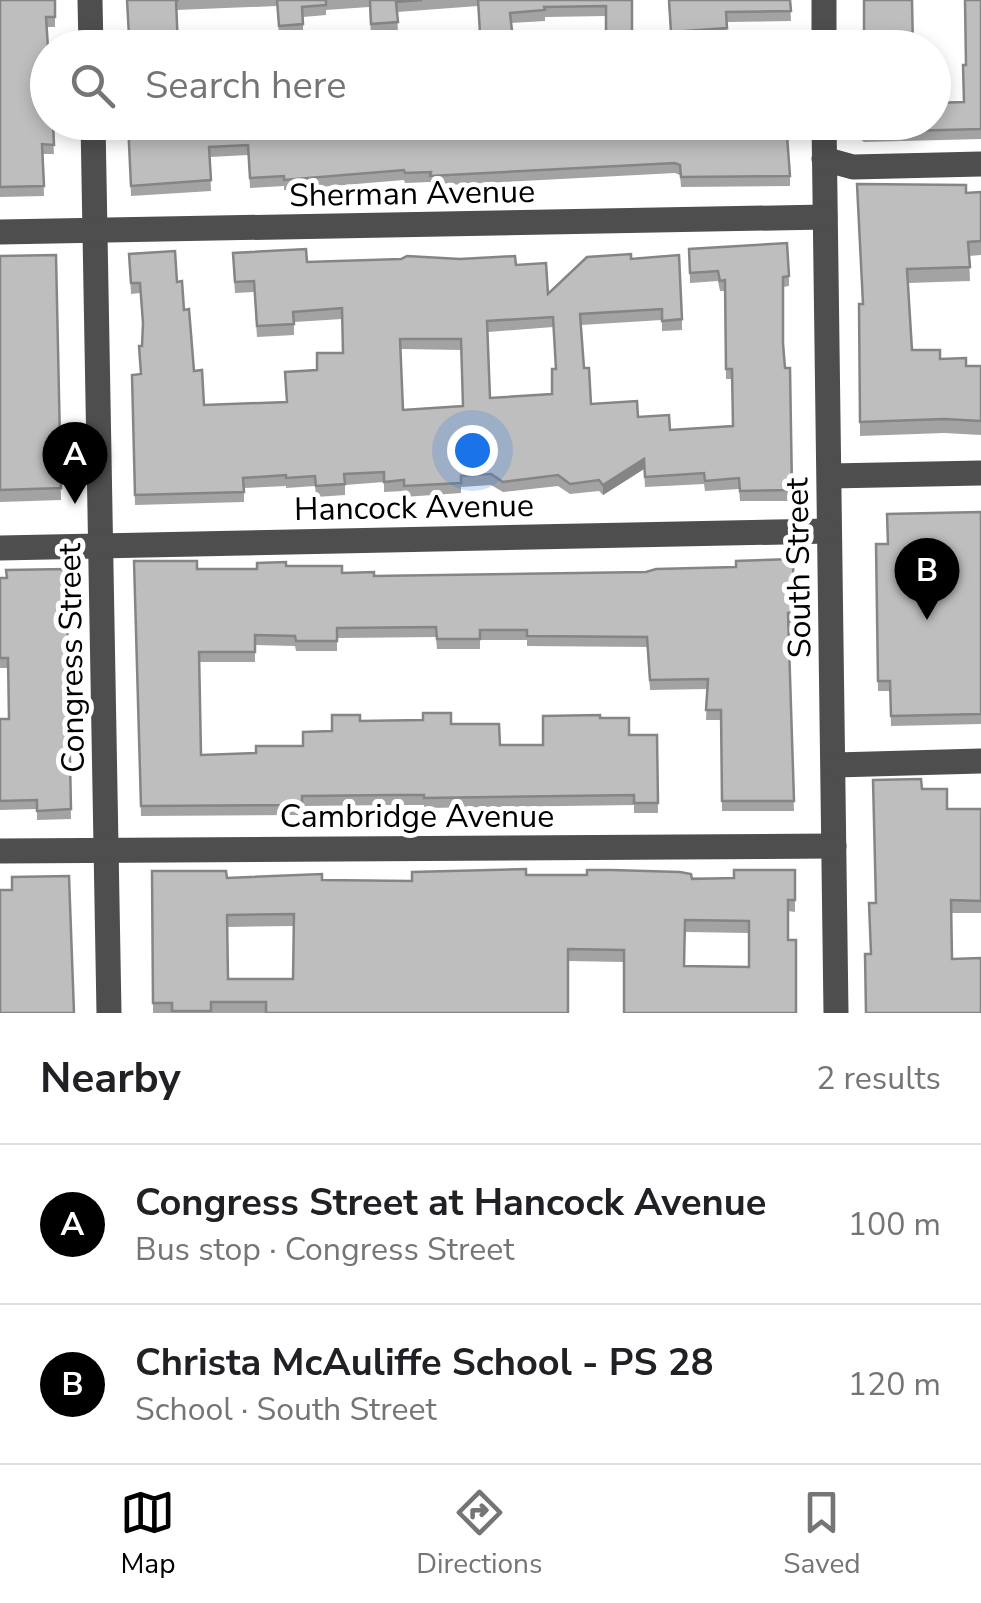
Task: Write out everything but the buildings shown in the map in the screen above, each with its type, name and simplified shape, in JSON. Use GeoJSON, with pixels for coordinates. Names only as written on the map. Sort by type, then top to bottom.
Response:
{"type":"FeatureCollection","features":[{"type":"Feature","properties":{"kind":"street"},"geometry":{"type":"LineString","coordinates":[[90,0],[91,30]]}},
{"type":"Feature","properties":{"kind":"street"},"geometry":{"type":"LineString","coordinates":[[824,0],[824,30]]}},
{"type":"Feature","properties":{"kind":"street","name":"Congress Street"},"geometry":{"type":"LineString","coordinates":[[93,140],[109,1013]]}},
{"type":"Feature","properties":{"kind":"street","name":"South Street"},"geometry":{"type":"LineString","coordinates":[[824,140],[836,1013]]}},
{"type":"Feature","properties":{"kind":"street"},"geometry":{"type":"LineString","coordinates":[[824,159],[853,167],[981,164]]}},
{"type":"Feature","properties":{"kind":"street","name":"Sherman Avenue"},"geometry":{"type":"LineString","coordinates":[[0,232],[825,218]]}},
{"type":"Feature","properties":{"kind":"street"},"geometry":{"type":"LineString","coordinates":[[830,476],[981,473]]}},
{"type":"Feature","properties":{"kind":"street","name":"Hancock Avenue"},"geometry":{"type":"LineString","coordinates":[[0,548],[829,531]]}},
{"type":"Feature","properties":{"kind":"street"},"geometry":{"type":"LineString","coordinates":[[834,765],[981,762]]}},
{"type":"Feature","properties":{"kind":"street","name":"Cambridge Avenue"},"geometry":{"type":"LineString","coordinates":[[0,850],[834,846]]}},
{"type":"Feature","properties":{"kind":"place","name":"Congress Street at Hancock Avenue"},"geometry":{"type":"Point","coordinates":[75,504]}},
{"type":"Feature","properties":{"kind":"place","name":"Christa McAuliffe School - PS 28"},"geometry":{"type":"Point","coordinates":[927,620]}}]}
